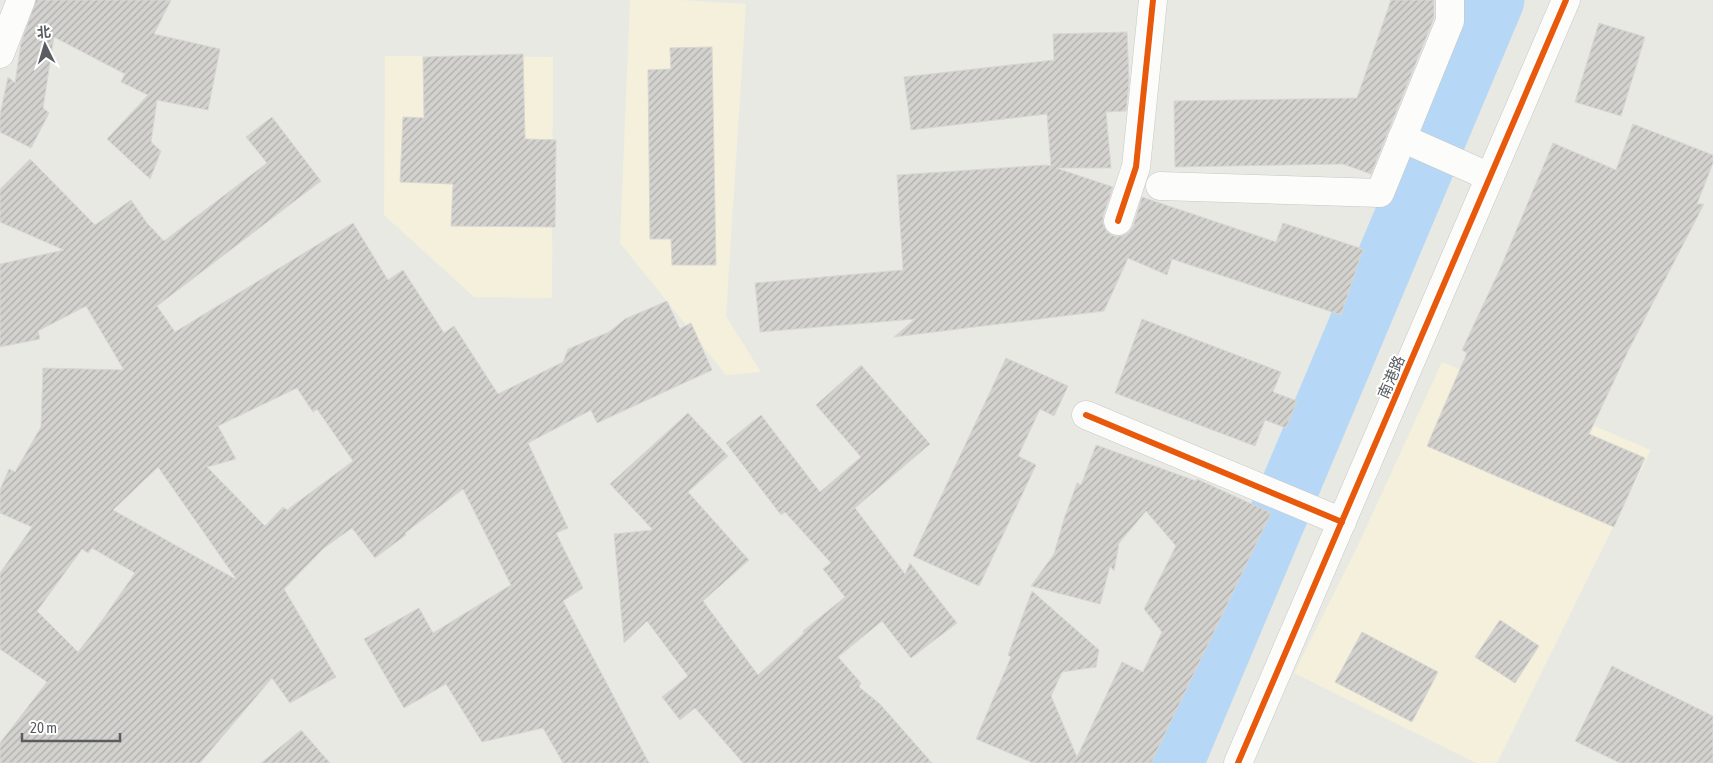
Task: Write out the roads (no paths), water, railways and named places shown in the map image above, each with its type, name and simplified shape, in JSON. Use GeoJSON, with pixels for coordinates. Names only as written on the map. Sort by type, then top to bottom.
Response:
{"type":"FeatureCollection","features":[{"type":"Feature","properties":{"kind":"street"},"geometry":{"type":"LineString","coordinates":[[0,54],[21,0]]}},
{"type":"Feature","properties":{"kind":"street"},"geometry":{"type":"LineString","coordinates":[[1118,221],[1136,167],[1153,0]]}},
{"type":"Feature","properties":{"kind":"street"},"geometry":{"type":"LineString","coordinates":[[1160,186],[1380,193],[1450,21],[1450,0]]}},
{"type":"Feature","properties":{"kind":"street","name":"南港路"},"geometry":{"type":"LineString","coordinates":[[1238,763],[1488,176],[1566,0]]}},
{"type":"Feature","properties":{"kind":"street"},"geometry":{"type":"LineString","coordinates":[[1402,138],[1488,176]]}},
{"type":"Feature","properties":{"kind":"street"},"geometry":{"type":"LineString","coordinates":[[1086,415],[1340,522]]}},
{"type":"Feature","properties":{"kind":"waterway"},"geometry":{"type":"LineString","coordinates":[[1174,763],[1495,0]]}}]}
